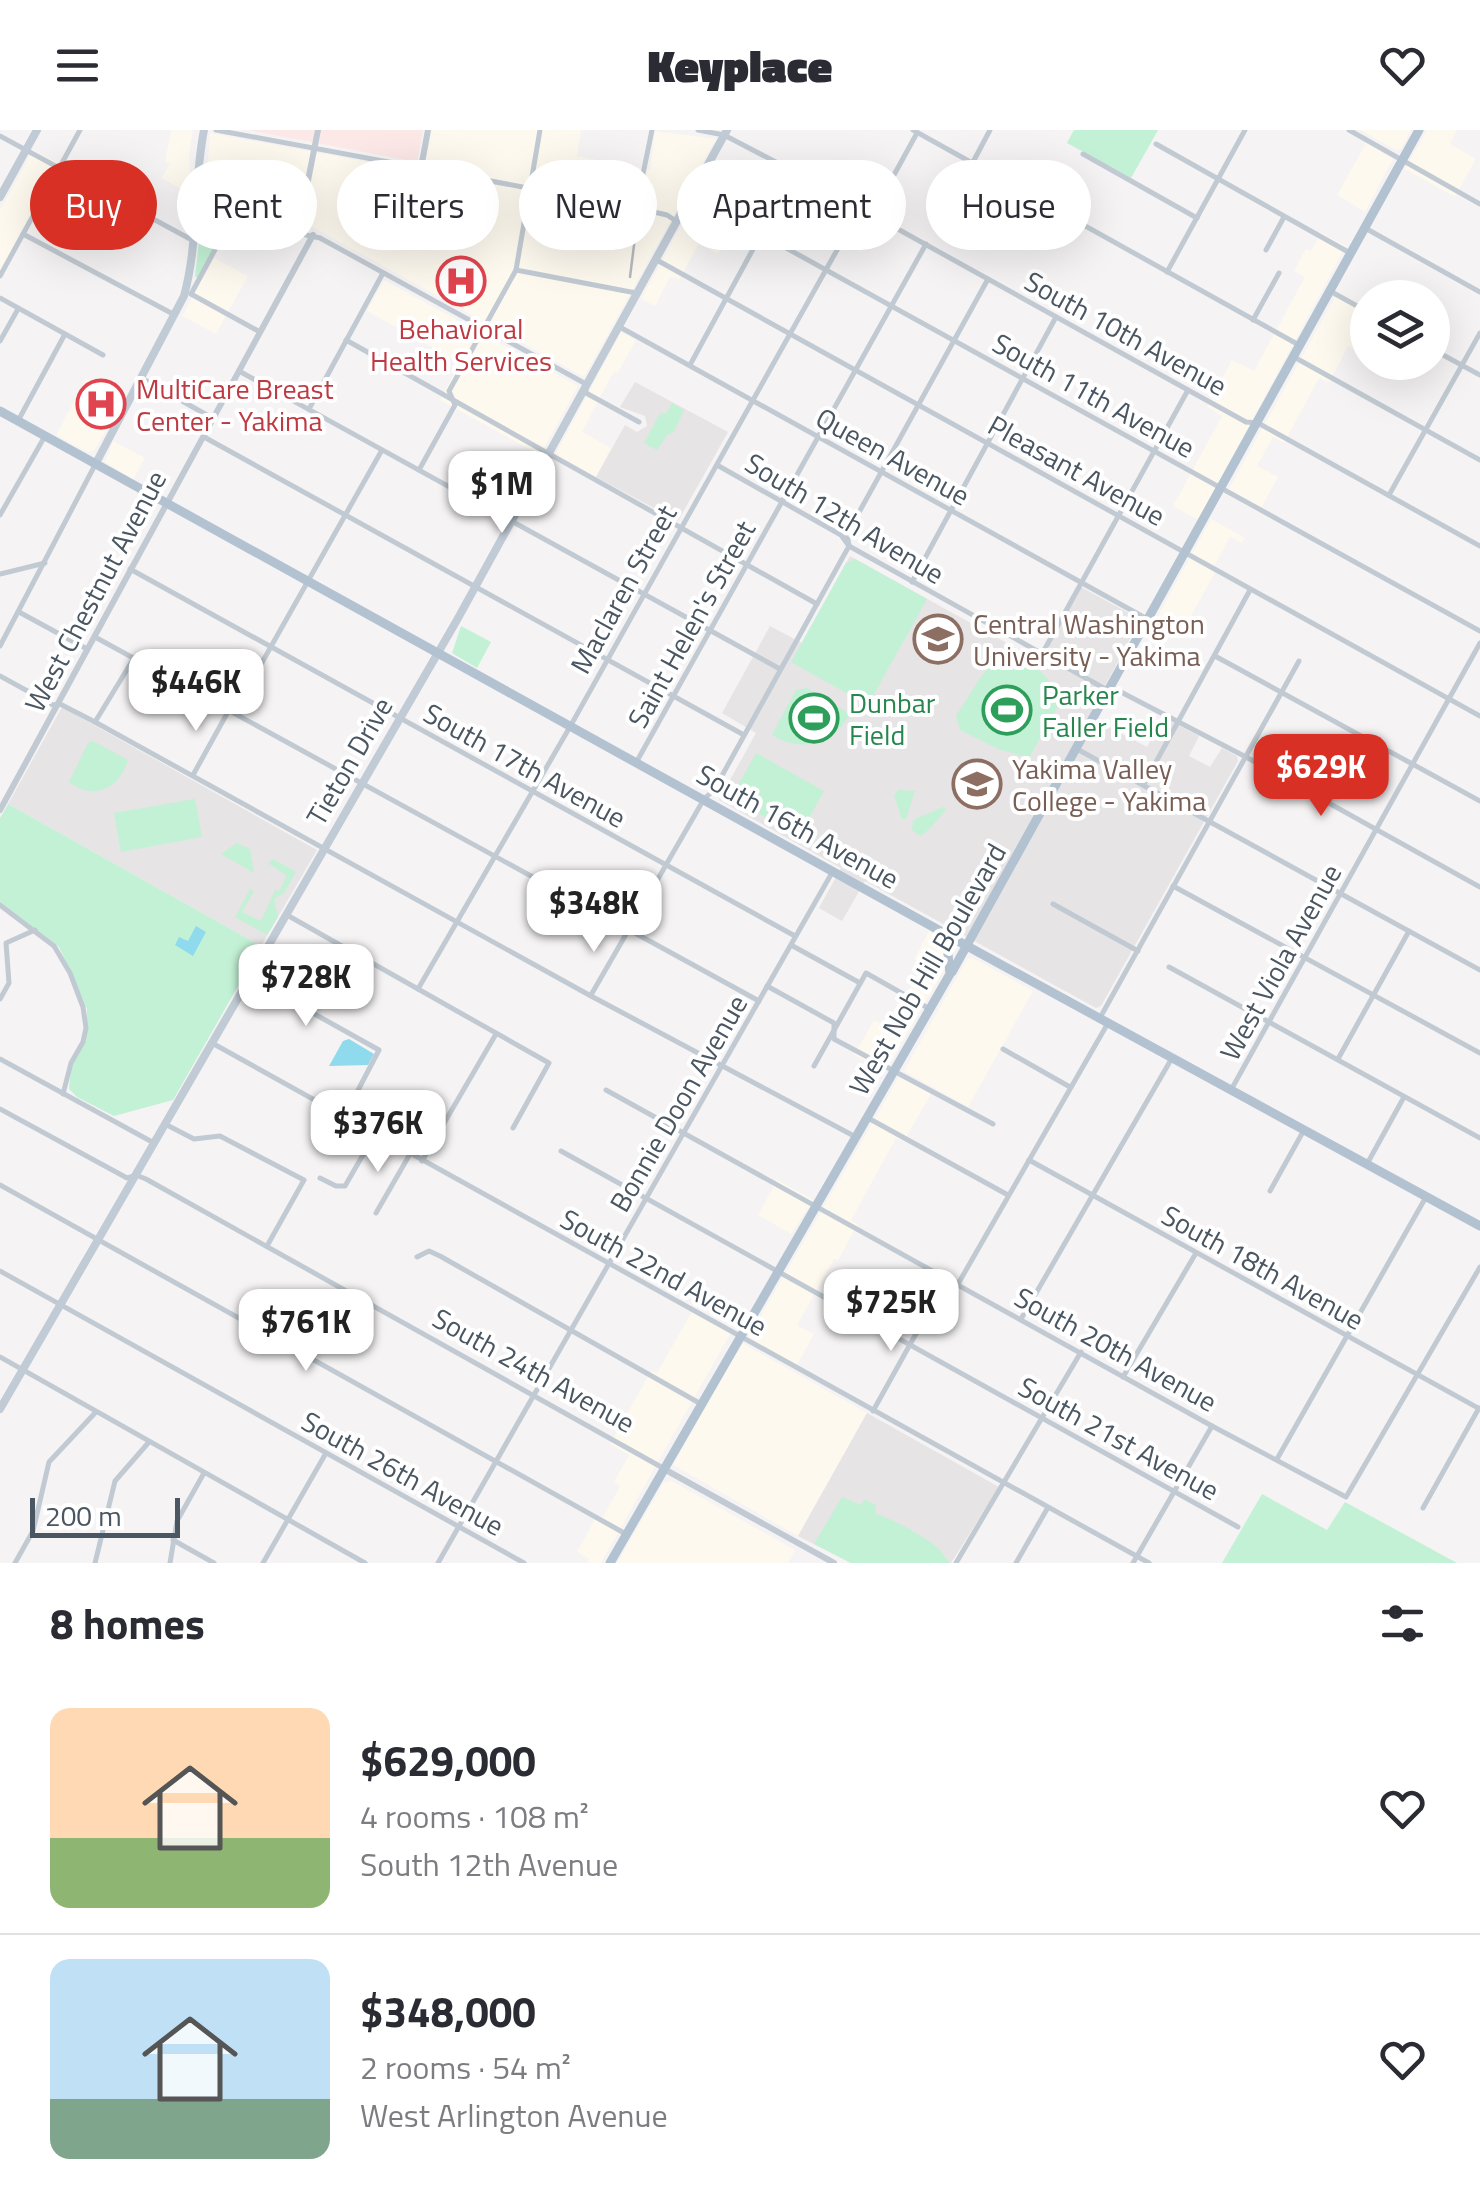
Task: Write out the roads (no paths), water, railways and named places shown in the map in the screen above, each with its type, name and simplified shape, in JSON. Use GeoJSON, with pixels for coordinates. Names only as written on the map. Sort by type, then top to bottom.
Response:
{"type":"FeatureCollection","features":[{"type":"Feature","properties":{"kind":"main road"},"geometry":{"type":"LineString","coordinates":[[0,197],[37,130]]}},
{"type":"Feature","properties":{"kind":"main road"},"geometry":{"type":"LineString","coordinates":[[201,160],[204,130]]}},
{"type":"Feature","properties":{"kind":"main road","name":"West Nob Hill Boulevard"},"geometry":{"type":"LineString","coordinates":[[610,1563],[968,947],[1419,130]]}},
{"type":"Feature","properties":{"kind":"main road","name":"Tieton Drive"},"geometry":{"type":"LineString","coordinates":[[710,160],[726,132]]}},
{"type":"Feature","properties":{"kind":"main road","name":"Tieton Drive"},"geometry":{"type":"LineString","coordinates":[[0,1409],[400,719],[676,221]]}},
{"type":"Feature","properties":{"kind":"main road"},"geometry":{"type":"LineString","coordinates":[[95,465],[188,295],[193,250]]}},
{"type":"Feature","properties":{"kind":"main road","name":"South 16th Avenue"},"geometry":{"type":"LineString","coordinates":[[0,412],[1480,1226]]}},
{"type":"Feature","properties":{"kind":"main road"},"geometry":{"type":"LineString","coordinates":[[945,934],[951,973]]}},
{"type":"Feature","properties":{"kind":"street"},"geometry":{"type":"LineString","coordinates":[[63,160],[80,130]]}},
{"type":"Feature","properties":{"kind":"street"},"geometry":{"type":"LineString","coordinates":[[216,130],[378,160]]}},
{"type":"Feature","properties":{"kind":"street"},"geometry":{"type":"LineString","coordinates":[[312,160],[318,130]]}},
{"type":"Feature","properties":{"kind":"street"},"geometry":{"type":"LineString","coordinates":[[422,160],[428,130]]}},
{"type":"Feature","properties":{"kind":"street"},"geometry":{"type":"LineString","coordinates":[[535,160],[540,130]]}},
{"type":"Feature","properties":{"kind":"street"},"geometry":{"type":"LineString","coordinates":[[646,160],[652,130]]}},
{"type":"Feature","properties":{"kind":"street","name":"South 10th Avenue"},"geometry":{"type":"LineString","coordinates":[[698,130],[726,132],[774,160]]}},
{"type":"Feature","properties":{"kind":"street"},"geometry":{"type":"LineString","coordinates":[[974,160],[990,130]]}},
{"type":"Feature","properties":{"kind":"street"},"geometry":{"type":"LineString","coordinates":[[1168,272],[1245,130]]}},
{"type":"Feature","properties":{"kind":"street"},"geometry":{"type":"LineString","coordinates":[[1350,130],[1480,204]]}},
{"type":"Feature","properties":{"kind":"street"},"geometry":{"type":"LineString","coordinates":[[900,160],[915,131],[967,160]]}},
{"type":"Feature","properties":{"kind":"street"},"geometry":{"type":"LineString","coordinates":[[0,136],[42,160]]}},
{"type":"Feature","properties":{"kind":"street"},"geometry":{"type":"LineString","coordinates":[[1156,144],[1351,253]]}},
{"type":"Feature","properties":{"kind":"street"},"geometry":{"type":"LineString","coordinates":[[1083,154],[1197,218]]}},
{"type":"Feature","properties":{"kind":"street"},"geometry":{"type":"LineString","coordinates":[[657,215],[676,221]]}},
{"type":"Feature","properties":{"kind":"street"},"geometry":{"type":"LineString","coordinates":[[1266,250],[1284,217]]}},
{"type":"Feature","properties":{"kind":"street"},"geometry":{"type":"LineString","coordinates":[[0,276],[30,221]]}},
{"type":"Feature","properties":{"kind":"street"},"geometry":{"type":"LineString","coordinates":[[1366,228],[1480,292]]}},
{"type":"Feature","properties":{"kind":"street"},"geometry":{"type":"LineString","coordinates":[[1091,229],[1300,346]]}},
{"type":"Feature","properties":{"kind":"street","name":"South 10th Avenue"},"geometry":{"type":"LineString","coordinates":[[906,233],[926,244]]}},
{"type":"Feature","properties":{"kind":"street"},"geometry":{"type":"LineString","coordinates":[[23,234],[176,316]]}},
{"type":"Feature","properties":{"kind":"street"},"geometry":{"type":"LineString","coordinates":[[317,237],[586,384],[586,393],[639,422]]}},
{"type":"Feature","properties":{"kind":"street","name":"Saint Helen's Street"},"geometry":{"type":"LineString","coordinates":[[637,762],[926,244]]}},
{"type":"Feature","properties":{"kind":"street"},"geometry":{"type":"LineString","coordinates":[[214,250],[188,295],[260,332]]}},
{"type":"Feature","properties":{"kind":"street","name":"West Chestnut Avenue"},"geometry":{"type":"LineString","coordinates":[[0,810],[305,250]]}},
{"type":"Feature","properties":{"kind":"street"},"geometry":{"type":"LineString","coordinates":[[419,470],[454,405],[450,391],[516,270],[519,250]]}},
{"type":"Feature","properties":{"kind":"street"},"geometry":{"type":"LineString","coordinates":[[690,365],[752,250]]}},
{"type":"Feature","properties":{"kind":"street","name":"South 11th Avenue"},"geometry":{"type":"LineString","coordinates":[[789,250],[1480,630]]}},
{"type":"Feature","properties":{"kind":"street","name":"Maclaren Street"},"geometry":{"type":"LineString","coordinates":[[418,989],[836,250]]}},
{"type":"Feature","properties":{"kind":"street","name":"South 10th Avenue"},"geometry":{"type":"LineString","coordinates":[[937,250],[1246,422],[1258,422],[1480,546]]}},
{"type":"Feature","properties":{"kind":"street","name":"Pleasant Avenue"},"geometry":{"type":"LineString","coordinates":[[655,259],[1480,716]]}},
{"type":"Feature","properties":{"kind":"street"},"geometry":{"type":"LineString","coordinates":[[516,270],[636,293]]}},
{"type":"Feature","properties":{"kind":"street"},"geometry":{"type":"LineString","coordinates":[[309,408],[383,273]]}},
{"type":"Feature","properties":{"kind":"street"},"geometry":{"type":"LineString","coordinates":[[1253,320],[1280,273]]}},
{"type":"Feature","properties":{"kind":"street"},"geometry":{"type":"LineString","coordinates":[[591,996],[744,736],[849,546],[847,534],[880,472],[988,279]]}},
{"type":"Feature","properties":{"kind":"street"},"geometry":{"type":"LineString","coordinates":[[1330,292],[1350,303]]}},
{"type":"Feature","properties":{"kind":"street"},"geometry":{"type":"LineString","coordinates":[[0,298],[104,355]]}},
{"type":"Feature","properties":{"kind":"street"},"geometry":{"type":"LineString","coordinates":[[0,340],[18,309]]}},
{"type":"Feature","properties":{"kind":"street"},"geometry":{"type":"LineString","coordinates":[[912,582],[1056,317]]}},
{"type":"Feature","properties":{"kind":"street","name":"Queen Avenue"},"geometry":{"type":"LineString","coordinates":[[618,326],[1149,620]]}},
{"type":"Feature","properties":{"kind":"street"},"geometry":{"type":"LineString","coordinates":[[1389,494],[1480,333]]}},
{"type":"Feature","properties":{"kind":"street"},"geometry":{"type":"LineString","coordinates":[[18,421],[65,334]]}},
{"type":"Feature","properties":{"kind":"street"},"geometry":{"type":"LineString","coordinates":[[346,340],[817,604]]}},
{"type":"Feature","properties":{"kind":"street"},"geometry":{"type":"LineString","coordinates":[[1294,358],[1480,460]]}},
{"type":"Feature","properties":{"kind":"street"},"geometry":{"type":"LineString","coordinates":[[1450,359],[1480,375]]}},
{"type":"Feature","properties":{"kind":"street"},"geometry":{"type":"LineString","coordinates":[[239,371],[781,669]]}},
{"type":"Feature","properties":{"kind":"street"},"geometry":{"type":"LineString","coordinates":[[143,379],[214,419]]}},
{"type":"Feature","properties":{"kind":"street"},"geometry":{"type":"LineString","coordinates":[[1042,654],[1188,390]]}},
{"type":"Feature","properties":{"kind":"street"},"geometry":{"type":"LineString","coordinates":[[0,515],[44,436]]}},
{"type":"Feature","properties":{"kind":"street"},"geometry":{"type":"LineString","coordinates":[[204,437],[744,736]]}},
{"type":"Feature","properties":{"kind":"street"},"geometry":{"type":"LineString","coordinates":[[192,775],[271,648],[382,450]]}},
{"type":"Feature","properties":{"kind":"street"},"geometry":{"type":"LineString","coordinates":[[0,646],[95,465]]}},
{"type":"Feature","properties":{"kind":"street","name":"South 12th Avenue"},"geometry":{"type":"LineString","coordinates":[[717,465],[841,535],[849,546],[1042,654],[1246,757],[1480,887]]}},
{"type":"Feature","properties":{"kind":"street"},"geometry":{"type":"LineString","coordinates":[[0,574],[44,563]]}},
{"type":"Feature","properties":{"kind":"street","name":"South 17th Avenue"},"geometry":{"type":"LineString","coordinates":[[130,570],[796,936]]}},
{"type":"Feature","properties":{"kind":"street"},"geometry":{"type":"LineString","coordinates":[[1143,785],[1250,590]]}},
{"type":"Feature","properties":{"kind":"street"},"geometry":{"type":"LineString","coordinates":[[19,612],[89,650]]}},
{"type":"Feature","properties":{"kind":"street"},"geometry":{"type":"LineString","coordinates":[[95,637],[759,1002]]}},
{"type":"Feature","properties":{"kind":"street","name":"West Viola Avenue"},"geometry":{"type":"LineString","coordinates":[[1231,1090],[1480,643]]}},
{"type":"Feature","properties":{"kind":"street"},"geometry":{"type":"LineString","coordinates":[[1214,656],[1480,801]]}},
{"type":"Feature","properties":{"kind":"street"},"geometry":{"type":"LineString","coordinates":[[95,722],[134,658]]}},
{"type":"Feature","properties":{"kind":"street"},"geometry":{"type":"LineString","coordinates":[[958,1284],[1070,1088],[1173,886],[1300,661]]}},
{"type":"Feature","properties":{"kind":"street"},"geometry":{"type":"LineString","coordinates":[[0,676],[52,705],[60,704],[95,722],[857,1138]]}},
{"type":"Feature","properties":{"kind":"street"},"geometry":{"type":"LineString","coordinates":[[1077,749],[1480,970]]}},
{"type":"Feature","properties":{"kind":"street","name":"Bonnie Doon Avenue"},"geometry":{"type":"LineString","coordinates":[[438,1563],[833,871]]}},
{"type":"Feature","properties":{"kind":"street"},"geometry":{"type":"LineString","coordinates":[[1173,886],[1480,1053]]}},
{"type":"Feature","properties":{"kind":"street"},"geometry":{"type":"LineString","coordinates":[[1053,904],[1138,951]]}},
{"type":"Feature","properties":{"kind":"street"},"geometry":{"type":"LineString","coordinates":[[0,906],[54,946],[83,1007],[83,1042],[70,1063],[63,1094]]}},
{"type":"Feature","properties":{"kind":"street"},"geometry":{"type":"LineString","coordinates":[[287,915],[550,1063],[513,1128]]}},
{"type":"Feature","properties":{"kind":"street"},"geometry":{"type":"LineString","coordinates":[[0,999],[9,983],[3,942],[35,930]]}},
{"type":"Feature","properties":{"kind":"street"},"geometry":{"type":"LineString","coordinates":[[1338,1059],[1409,930]]}},
{"type":"Feature","properties":{"kind":"street"},"geometry":{"type":"LineString","coordinates":[[791,945],[860,983]]}},
{"type":"Feature","properties":{"kind":"street"},"geometry":{"type":"LineString","coordinates":[[1169,967],[1480,1138]]}},
{"type":"Feature","properties":{"kind":"street"},"geometry":{"type":"LineString","coordinates":[[814,1066],[866,973],[930,1010]]}},
{"type":"Feature","properties":{"kind":"street"},"geometry":{"type":"LineString","coordinates":[[250,978],[379,1050],[344,1116]]}},
{"type":"Feature","properties":{"kind":"street"},"geometry":{"type":"LineString","coordinates":[[768,986],[834,1023],[834,1039],[994,1124]]}},
{"type":"Feature","properties":{"kind":"street"},"geometry":{"type":"LineString","coordinates":[[422,1161],[496,1034]]}},
{"type":"Feature","properties":{"kind":"street","name":"South 22nd Avenue"},"geometry":{"type":"LineString","coordinates":[[212,1044],[1135,1560],[1149,1563]]}},
{"type":"Feature","properties":{"kind":"street"},"geometry":{"type":"LineString","coordinates":[[1002,1049],[1070,1088]]}},
{"type":"Feature","properties":{"kind":"street"},"geometry":{"type":"LineString","coordinates":[[0,1058],[154,1143]]}},
{"type":"Feature","properties":{"kind":"street"},"geometry":{"type":"LineString","coordinates":[[1021,1318],[1172,1058]]}},
{"type":"Feature","properties":{"kind":"street","name":"South 20th Avenue"},"geometry":{"type":"LineString","coordinates":[[606,1090],[1123,1378],[1346,1497],[1419,1375]]}},
{"type":"Feature","properties":{"kind":"street"},"geometry":{"type":"LineString","coordinates":[[1366,1164],[1404,1097]]}},
{"type":"Feature","properties":{"kind":"street","name":"South 24th Avenue"},"geometry":{"type":"LineString","coordinates":[[0,1109],[126,1178],[136,1175],[267,1246],[834,1563]]}},
{"type":"Feature","properties":{"kind":"street"},"geometry":{"type":"LineString","coordinates":[[868,1118],[1008,1195]]}},
{"type":"Feature","properties":{"kind":"street"},"geometry":{"type":"LineString","coordinates":[[165,1124],[194,1139],[220,1136],[304,1180],[267,1246]]}},
{"type":"Feature","properties":{"kind":"street"},"geometry":{"type":"LineString","coordinates":[[1270,1191],[1304,1130]]}},
{"type":"Feature","properties":{"kind":"street"},"geometry":{"type":"LineString","coordinates":[[320,1178],[345,1186],[375,1134]]}},
{"type":"Feature","properties":{"kind":"street","name":"South 21st Avenue"},"geometry":{"type":"LineString","coordinates":[[561,1150],[1238,1528]]}},
{"type":"Feature","properties":{"kind":"street"},"geometry":{"type":"LineString","coordinates":[[376,1213],[410,1154]]}},
{"type":"Feature","properties":{"kind":"street","name":"South 18th Avenue"},"geometry":{"type":"LineString","coordinates":[[1028,1160],[1479,1408]]}},
{"type":"Feature","properties":{"kind":"street"},"geometry":{"type":"LineString","coordinates":[[0,1184],[627,1534]]}},
{"type":"Feature","properties":{"kind":"street"},"geometry":{"type":"LineString","coordinates":[[1276,1459],[1426,1196]]}},
{"type":"Feature","properties":{"kind":"street"},"geometry":{"type":"LineString","coordinates":[[417,1257],[429,1251],[440,1256],[701,1404]]}},
{"type":"Feature","properties":{"kind":"street"},"geometry":{"type":"LineString","coordinates":[[1123,1378],[1196,1253]]}},
{"type":"Feature","properties":{"kind":"street"},"geometry":{"type":"LineString","coordinates":[[1419,1375],[1480,1267]]}},
{"type":"Feature","properties":{"kind":"street","name":"South 26th Avenue"},"geometry":{"type":"LineString","coordinates":[[0,1271],[524,1563]]}},
{"type":"Feature","properties":{"kind":"street"},"geometry":{"type":"LineString","coordinates":[[873,1412],[947,1278]]}},
{"type":"Feature","properties":{"kind":"street"},"geometry":{"type":"LineString","coordinates":[[299,1350],[320,1316],[345,1290]]}},
{"type":"Feature","properties":{"kind":"street"},"geometry":{"type":"LineString","coordinates":[[956,1563],[1081,1352]]}},
{"type":"Feature","properties":{"kind":"street"},"geometry":{"type":"LineString","coordinates":[[0,1358],[365,1563]]}},
{"type":"Feature","properties":{"kind":"street"},"geometry":{"type":"LineString","coordinates":[[1423,1508],[1479,1408]]}},
{"type":"Feature","properties":{"kind":"street"},"geometry":{"type":"LineString","coordinates":[[15,1563],[33,1530],[49,1462],[95,1413]]}},
{"type":"Feature","properties":{"kind":"street"},"geometry":{"type":"LineString","coordinates":[[1135,1560],[1212,1426]]}},
{"type":"Feature","properties":{"kind":"street"},"geometry":{"type":"LineString","coordinates":[[95,1563],[116,1482],[149,1442]]}},
{"type":"Feature","properties":{"kind":"street"},"geometry":{"type":"LineString","coordinates":[[263,1563],[326,1453]]}},
{"type":"Feature","properties":{"kind":"street"},"geometry":{"type":"LineString","coordinates":[[170,1563],[180,1516],[204,1473]]}},
{"type":"Feature","properties":{"kind":"street"},"geometry":{"type":"LineString","coordinates":[[1016,1563],[1047,1509]]}},
{"type":"Feature","properties":{"kind":"street"},"geometry":{"type":"LineString","coordinates":[[173,1540],[214,1563]]}},
{"type":"Feature","properties":{"kind":"water"},"geometry":{"type":"Polygon","coordinates":[[[196,926],[206,932],[193,956],[175,945],[179,937],[188,941],[196,926]]]}},
{"type":"Feature","properties":{"kind":"water"},"geometry":{"type":"Polygon","coordinates":[[[349,1039],[374,1054],[368,1065],[329,1066],[343,1041],[349,1039]]]}},
{"type":"Feature","properties":{"kind":"tram line"},"geometry":{"type":"LineString","coordinates":[[630,277],[633,250]]}},
{"type":"Feature","properties":{"kind":"place","name":"Behavioral Health Services"},"geometry":{"type":"Point","coordinates":[461,281]}},
{"type":"Feature","properties":{"kind":"place","name":"MultiCare Breast Center - Yakima"},"geometry":{"type":"Point","coordinates":[101,404]}},
{"type":"Feature","properties":{"kind":"place","name":"Central Washington University - Yakima"},"geometry":{"type":"Point","coordinates":[938,639]}},
{"type":"Feature","properties":{"kind":"place","name":"Parker Faller Field"},"geometry":{"type":"Point","coordinates":[1007,710]}},
{"type":"Feature","properties":{"kind":"place","name":"Dunbar Field"},"geometry":{"type":"Point","coordinates":[814,718]}},
{"type":"Feature","properties":{"kind":"place","name":"Yakima Valley College - Yakima"},"geometry":{"type":"Point","coordinates":[977,784]}}]}
